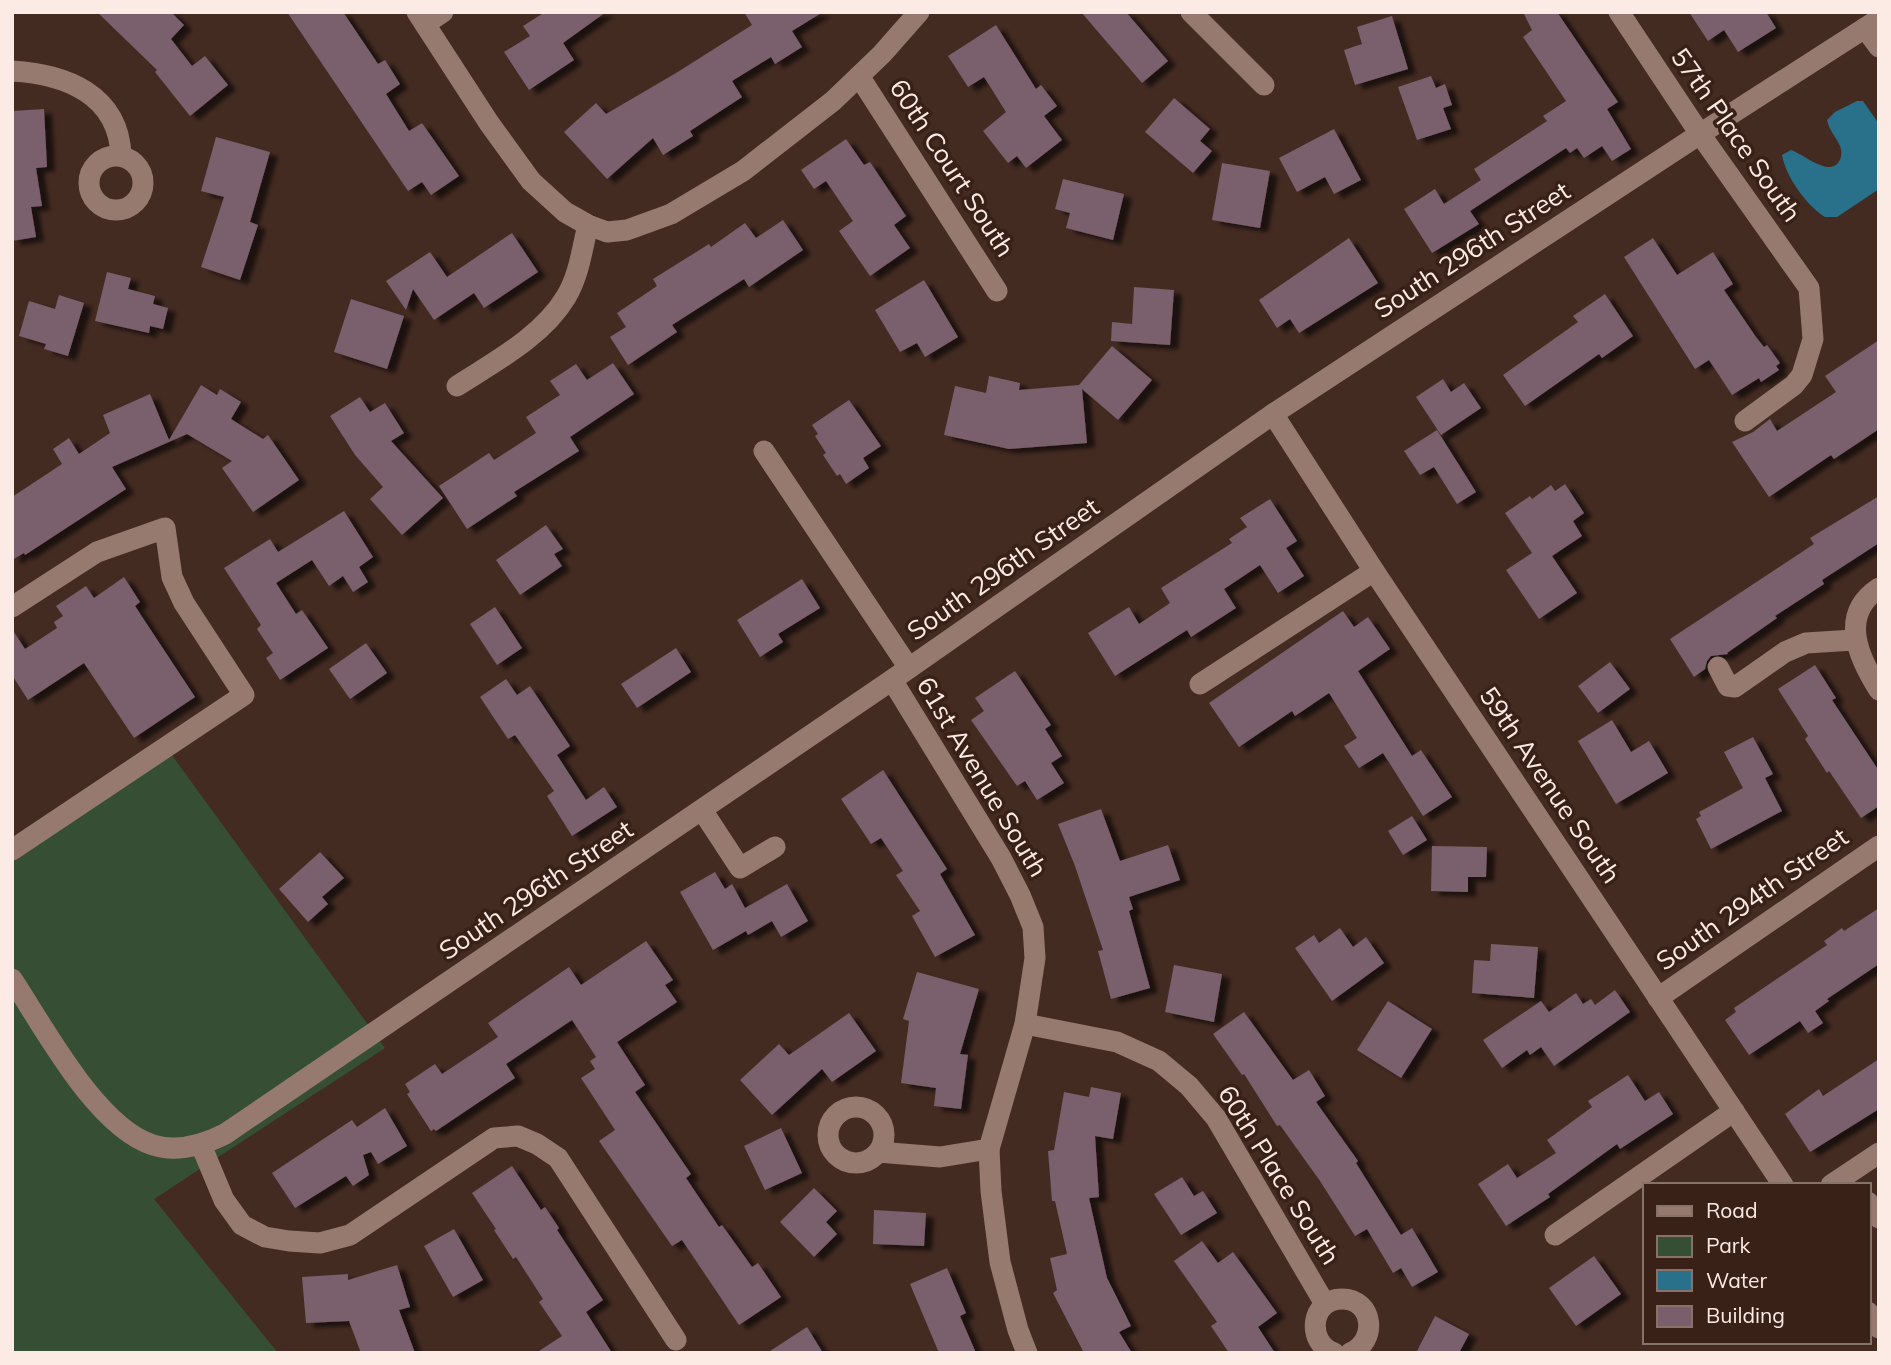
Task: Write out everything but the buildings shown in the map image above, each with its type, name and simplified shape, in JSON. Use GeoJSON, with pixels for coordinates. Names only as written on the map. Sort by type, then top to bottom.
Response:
{"type":"FeatureCollection","features":[{"type":"Feature","properties":{"kind":"street"},"geometry":{"type":"LineString","coordinates":[[443,12],[421,18],[489,123],[531,181],[565,212],[607,232],[627,230],[671,214],[743,171],[803,126],[859,76],[919,12]]}},
{"type":"Feature","properties":{"kind":"street"},"geometry":{"type":"LineString","coordinates":[[1191,12],[1264,85]]}},
{"type":"Feature","properties":{"kind":"street","name":"57th Place South"},"geometry":{"type":"LineString","coordinates":[[1619,12],[1700,134],[1809,288],[1812,339],[1802,375],[1794,385],[1745,421]]}},
{"type":"Feature","properties":{"kind":"street"},"geometry":{"type":"LineString","coordinates":[[1872,24],[1879,47]]}},
{"type":"Feature","properties":{"kind":"street","name":"South 296th Street"},"geometry":{"type":"LineString","coordinates":[[12,979],[97,1103],[121,1127],[155,1146],[180,1148],[201,1145],[226,1134],[702,810],[1273,415],[1872,24]]}},
{"type":"Feature","properties":{"kind":"street"},"geometry":{"type":"LineString","coordinates":[[12,71],[38,72],[57,77],[93,96],[117,132],[121,156]]}},
{"type":"Feature","properties":{"kind":"street","name":"60th Court South"},"geometry":{"type":"LineString","coordinates":[[859,76],[997,290]]}},
{"type":"Feature","properties":{"kind":"street"},"geometry":{"type":"LineString","coordinates":[[457,386],[527,338],[556,310],[572,284],[589,225]]}},
{"type":"Feature","properties":{"kind":"street","name":"59th Avenue South"},"geometry":{"type":"LineString","coordinates":[[1273,415],[1782,1183]]}},
{"type":"Feature","properties":{"kind":"street","name":"61st Avenue South"},"geometry":{"type":"LineString","coordinates":[[764,451],[900,674],[1001,858],[1033,927],[1035,958],[1025,1024],[989,1149],[1000,1262],[1027,1353]]}},
{"type":"Feature","properties":{"kind":"street"},"geometry":{"type":"LineString","coordinates":[[12,607],[97,552],[165,528],[172,577],[184,603],[244,695],[12,850]]}},
{"type":"Feature","properties":{"kind":"street"},"geometry":{"type":"LineString","coordinates":[[1200,684],[1374,571]]}},
{"type":"Feature","properties":{"kind":"street"},"geometry":{"type":"LineString","coordinates":[[1879,589],[1863,606],[1855,631],[1879,690]]}},
{"type":"Feature","properties":{"kind":"street"},"geometry":{"type":"LineString","coordinates":[[1718,667],[1728,686],[1735,687],[1785,652],[1806,643],[1855,631]]}},
{"type":"Feature","properties":{"kind":"street"},"geometry":{"type":"LineString","coordinates":[[702,810],[740,868],[775,846]]}},
{"type":"Feature","properties":{"kind":"street","name":"South 294th Street"},"geometry":{"type":"LineString","coordinates":[[1658,998],[1879,846]]}},
{"type":"Feature","properties":{"kind":"street","name":"60th Place South"},"geometry":{"type":"LineString","coordinates":[[1025,1024],[1117,1042],[1159,1061],[1189,1086],[1216,1118],[1325,1304]]}},
{"type":"Feature","properties":{"kind":"street"},"geometry":{"type":"LineString","coordinates":[[1555,1235],[1734,1111]]}},
{"type":"Feature","properties":{"kind":"street"},"geometry":{"type":"LineString","coordinates":[[201,1145],[224,1200],[242,1225],[265,1237],[320,1243],[350,1235],[494,1138],[518,1136],[537,1144],[558,1158],[676,1340]]}},
{"type":"Feature","properties":{"kind":"street"},"geometry":{"type":"LineString","coordinates":[[878,1152],[940,1157],[989,1149]]}},
{"type":"Feature","properties":{"kind":"street"},"geometry":{"type":"LineString","coordinates":[[1853,1179],[1879,1153]]}},
{"type":"Feature","properties":{"kind":"street","name":"60th Place South"},"geometry":{"type":"LineString","coordinates":[[1334,1353],[1321,1345],[1314,1329],[1315,1319],[1325,1304],[1334,1300],[1351,1301],[1365,1312],[1370,1329],[1367,1338],[1350,1353]]}},
{"type":"Feature","properties":{"kind":"green space"},"geometry":{"type":"Polygon","coordinates":[[[166,747],[385,1048],[154,1199],[278,1353],[12,1353],[12,850],[166,747]]]}},
{"type":"Feature","properties":{"kind":"water"},"geometry":{"type":"Polygon","coordinates":[[[1857,101],[1863,101],[1879,124],[1879,189],[1837,217],[1825,217],[1811,206],[1798,190],[1782,155],[1791,150],[1822,166],[1834,166],[1841,157],[1841,150],[1827,120],[1835,112],[1857,101]]]}}]}
